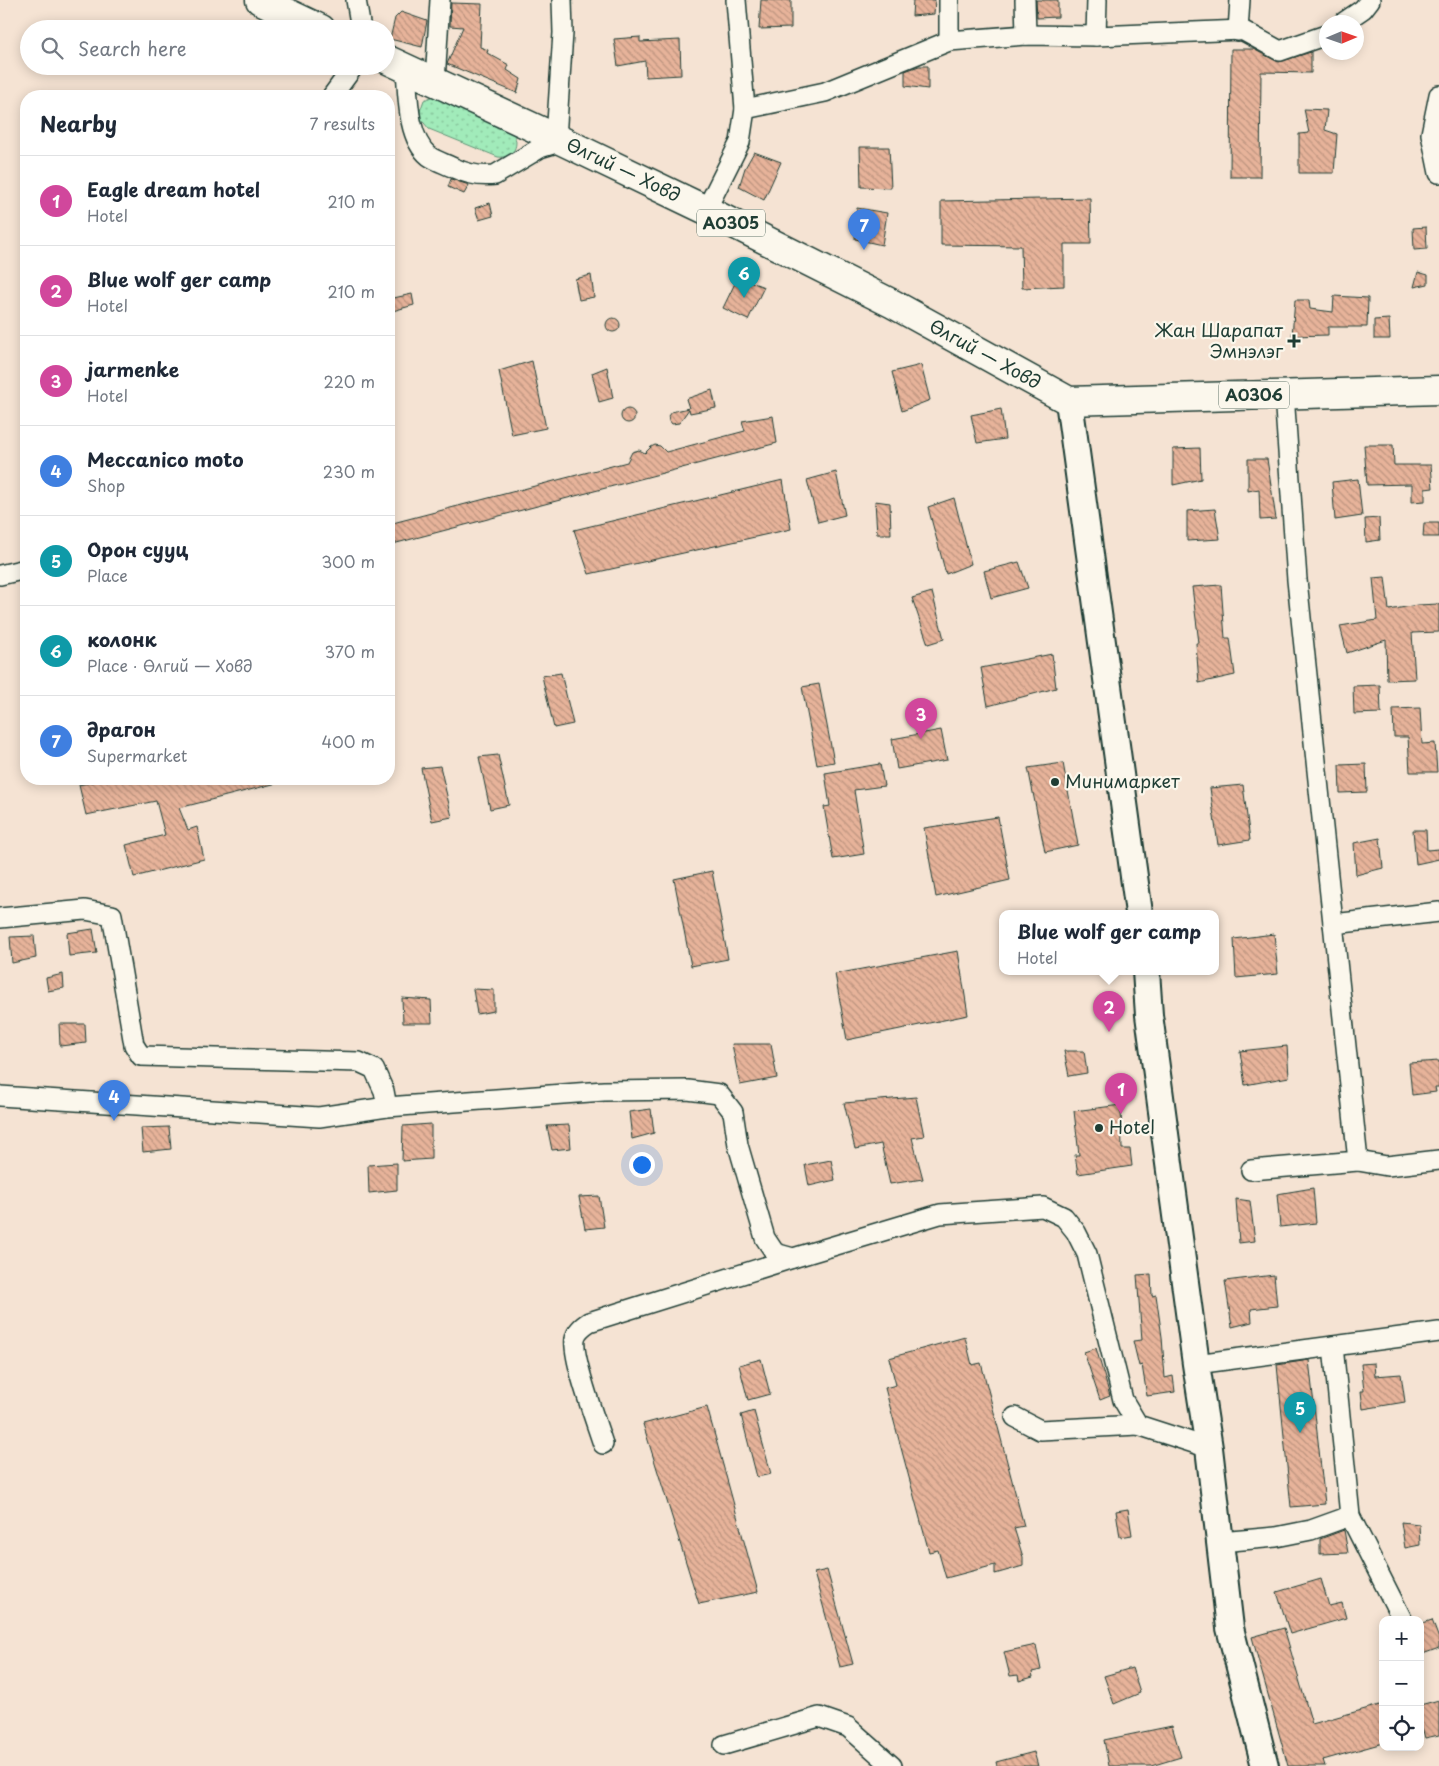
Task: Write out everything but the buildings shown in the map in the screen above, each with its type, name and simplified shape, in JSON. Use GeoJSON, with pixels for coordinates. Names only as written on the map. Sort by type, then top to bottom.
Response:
{"type":"FeatureCollection","features":[{"type":"Feature","properties":{"kind":"highway"},"geometry":{"type":"LineString","coordinates":[[260,0],[302,20]]}},
{"type":"Feature","properties":{"kind":"highway","name":"Өлгий — Ховд"},"geometry":{"type":"LineString","coordinates":[[396,64],[560,139],[706,210],[893,304],[1070,401]]}},
{"type":"Feature","properties":{"kind":"highway","name":"A0306"},"geometry":{"type":"LineString","coordinates":[[1070,401],[1439,390]]}},
{"type":"Feature","properties":{"kind":"main road"},"geometry":{"type":"LineString","coordinates":[[1070,401],[1139,910]]}},
{"type":"Feature","properties":{"kind":"main road"},"geometry":{"type":"LineString","coordinates":[[1146,975],[1149,1015],[1196,1364],[1210,1448],[1230,1628],[1265,1766]]}},
{"type":"Feature","properties":{"kind":"street"},"geometry":{"type":"LineString","coordinates":[[356,0],[359,20]]}},
{"type":"Feature","properties":{"kind":"street"},"geometry":{"type":"LineString","coordinates":[[435,82],[440,0]]}},
{"type":"Feature","properties":{"kind":"street"},"geometry":{"type":"LineString","coordinates":[[396,64],[418,143],[430,156],[467,173],[487,177],[495,175],[540,148],[560,139],[562,0]]}},
{"type":"Feature","properties":{"kind":"street"},"geometry":{"type":"LineString","coordinates":[[706,210],[740,142],[745,109],[736,0]]}},
{"type":"Feature","properties":{"kind":"street"},"geometry":{"type":"LineString","coordinates":[[949,0],[949,41]]}},
{"type":"Feature","properties":{"kind":"street"},"geometry":{"type":"LineString","coordinates":[[1025,0],[1026,36]]}},
{"type":"Feature","properties":{"kind":"street"},"geometry":{"type":"LineString","coordinates":[[1096,36],[1098,0]]}},
{"type":"Feature","properties":{"kind":"street"},"geometry":{"type":"LineString","coordinates":[[1238,31],[1240,0]]}},
{"type":"Feature","properties":{"kind":"street"},"geometry":{"type":"LineString","coordinates":[[1355,15],[1364,9],[1370,0]]}},
{"type":"Feature","properties":{"kind":"street"},"geometry":{"type":"LineString","coordinates":[[745,109],[825,92],[949,41],[1026,36],[1096,36],[1242,30],[1280,51],[1319,37]]}},
{"type":"Feature","properties":{"kind":"street"},"geometry":{"type":"LineString","coordinates":[[336,90],[347,75]]}},
{"type":"Feature","properties":{"kind":"street"},"geometry":{"type":"LineString","coordinates":[[1439,95],[1431,134],[1439,173]]}},
{"type":"Feature","properties":{"kind":"street"},"geometry":{"type":"LineString","coordinates":[[1284,394],[1297,580],[1358,1161]]}},
{"type":"Feature","properties":{"kind":"street"},"geometry":{"type":"LineString","coordinates":[[0,575],[20,570]]}},
{"type":"Feature","properties":{"kind":"street"},"geometry":{"type":"LineString","coordinates":[[0,918],[85,910],[112,915],[134,1045],[141,1056],[359,1062],[374,1069],[384,1091],[387,1107]]}},
{"type":"Feature","properties":{"kind":"street"},"geometry":{"type":"LineString","coordinates":[[1333,924],[1439,912]]}},
{"type":"Feature","properties":{"kind":"street"},"geometry":{"type":"LineString","coordinates":[[0,1096],[319,1117],[387,1107],[604,1091],[688,1090],[719,1094],[733,1112],[738,1145],[765,1238],[775,1253],[793,1258]]}},
{"type":"Feature","properties":{"kind":"street"},"geometry":{"type":"LineString","coordinates":[[1252,1170],[1358,1161],[1387,1166],[1439,1160]]}},
{"type":"Feature","properties":{"kind":"street"},"geometry":{"type":"LineString","coordinates":[[603,1444],[575,1355],[575,1338],[581,1327],[589,1322],[940,1214],[1043,1207],[1064,1217],[1076,1232],[1087,1254],[1123,1400],[1138,1425]]}},
{"type":"Feature","properties":{"kind":"street"},"geometry":{"type":"LineString","coordinates":[[1196,1364],[1439,1332]]}},
{"type":"Feature","properties":{"kind":"street"},"geometry":{"type":"LineString","coordinates":[[1333,1346],[1350,1516],[1400,1616]]}},
{"type":"Feature","properties":{"kind":"street"},"geometry":{"type":"LineString","coordinates":[[1015,1417],[1040,1430],[1138,1425],[1210,1448]]}},
{"type":"Feature","properties":{"kind":"street"},"geometry":{"type":"LineString","coordinates":[[1220,1542],[1276,1537],[1310,1530],[1350,1516]]}},
{"type":"Feature","properties":{"kind":"street"},"geometry":{"type":"LineString","coordinates":[[724,1745],[819,1717],[848,1727],[892,1766]]}},
{"type":"Feature","properties":{"kind":"green space"},"geometry":{"type":"Polygon","coordinates":[[[436,95],[512,132],[515,136],[516,145],[512,153],[504,157],[498,157],[429,129],[420,118],[420,111],[424,100],[436,95]]]}},
{"type":"Feature","properties":{"kind":"place","name":"драгон"},"geometry":{"type":"Point","coordinates":[864,250]}},
{"type":"Feature","properties":{"kind":"place","name":"колонк"},"geometry":{"type":"Point","coordinates":[744,298]}},
{"type":"Feature","properties":{"kind":"place","name":"Жан Шарапат Эмнэлэг"},"geometry":{"type":"Point","coordinates":[1294,341]}},
{"type":"Feature","properties":{"kind":"place","name":"jarmenke"},"geometry":{"type":"Point","coordinates":[921,739]}},
{"type":"Feature","properties":{"kind":"place","name":"Минимаркет"},"geometry":{"type":"Point","coordinates":[1055,782]}},
{"type":"Feature","properties":{"kind":"place","name":"Blue wolf ger camp"},"geometry":{"type":"Point","coordinates":[1109,1032]}},
{"type":"Feature","properties":{"kind":"place","name":"Eagle dream hotel"},"geometry":{"type":"Point","coordinates":[1121,1114]}},
{"type":"Feature","properties":{"kind":"place","name":"Meccanico moto"},"geometry":{"type":"Point","coordinates":[114,1121]}},
{"type":"Feature","properties":{"kind":"place","name":"Hotel"},"geometry":{"type":"Point","coordinates":[1099,1128]}},
{"type":"Feature","properties":{"kind":"place","name":"Орон сууц"},"geometry":{"type":"Point","coordinates":[1300,1433]}}]}
